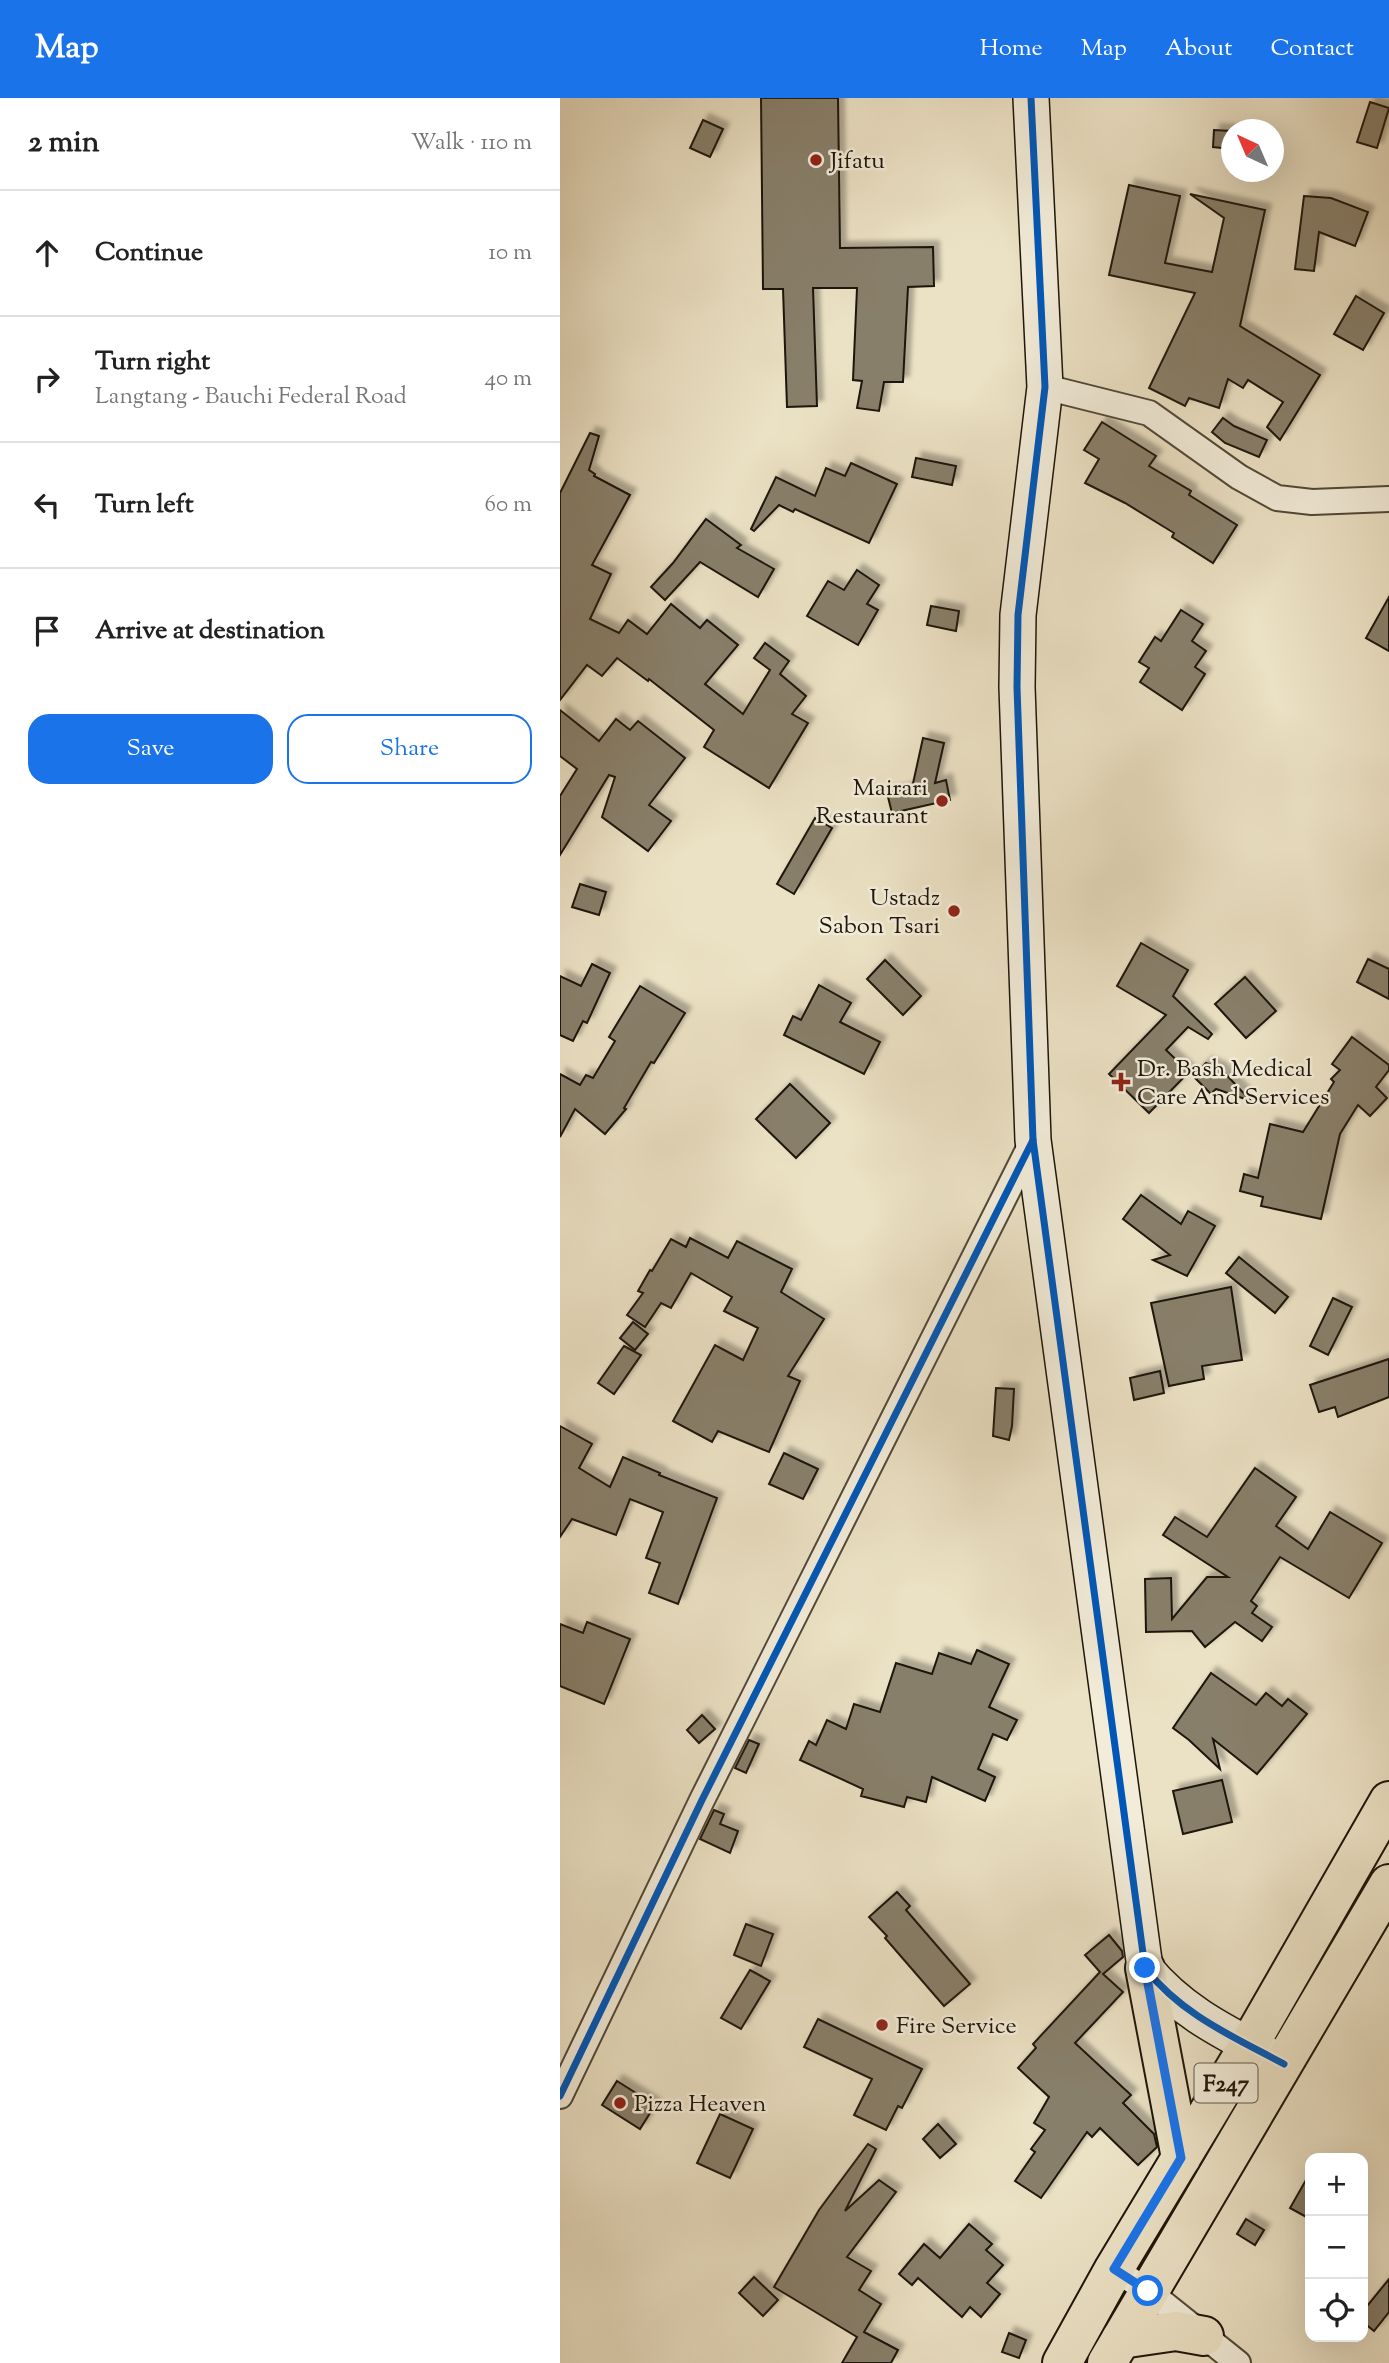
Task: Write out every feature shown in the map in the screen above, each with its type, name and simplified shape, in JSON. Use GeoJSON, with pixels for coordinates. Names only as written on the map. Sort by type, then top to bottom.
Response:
{"type":"FeatureCollection","features":[{"type":"Feature","properties":{"kind":"main road","name":"F247"},"geometry":{"type":"LineString","coordinates":[[1062,2363],[1114,2269],[1249,2045],[1389,1801]]}},
{"type":"Feature","properties":{"kind":"main road","name":"F247"},"geometry":{"type":"LineString","coordinates":[[1114,2351],[1389,1884]]}},
{"type":"Feature","properties":{"kind":"main road"},"geometry":{"type":"LineString","coordinates":[[1145,1968],[1181,2158]]}},
{"type":"Feature","properties":{"kind":"main road"},"geometry":{"type":"LineString","coordinates":[[1114,2351],[1176,2331],[1205,2336]]}},
{"type":"Feature","properties":{"kind":"street"},"geometry":{"type":"LineString","coordinates":[[1031,98],[1045,387],[1018,615],[1018,700],[1033,1140],[1145,1968],[1161,1989],[1180,2005],[1284,2064]]}},
{"type":"Feature","properties":{"kind":"street"},"geometry":{"type":"LineString","coordinates":[[1045,387],[1149,413],[1239,477],[1277,498],[1324,502],[1389,499]]}},
{"type":"Feature","properties":{"kind":"street"},"geometry":{"type":"LineString","coordinates":[[560,2096],[709,1787],[1033,1140]]}},
{"type":"Feature","properties":{"kind":"street"},"geometry":{"type":"LineString","coordinates":[[1114,2269],[1148,2291],[1238,2363]]}},
{"type":"Feature","properties":{"kind":"building"},"geometry":{"type":"Polygon","coordinates":[[[761,98],[838,98],[840,248],[933,247],[934,286],[908,287],[903,382],[884,382],[879,411],[857,408],[862,381],[853,380],[857,288],[813,288],[817,406],[787,407],[783,289],[763,289],[761,98]]]}},
{"type":"Feature","properties":{"kind":"building"},"geometry":{"type":"Polygon","coordinates":[[[1370,102],[1389,108],[1377,148],[1357,142],[1370,102]]]}},
{"type":"Feature","properties":{"kind":"building"},"geometry":{"type":"Polygon","coordinates":[[[703,120],[723,129],[710,157],[690,148],[703,120]]]}},
{"type":"Feature","properties":{"kind":"building"},"geometry":{"type":"Polygon","coordinates":[[[1214,130],[1221,130],[1221,148],[1213,147],[1214,130]]]}},
{"type":"Feature","properties":{"kind":"building"},"geometry":{"type":"Polygon","coordinates":[[[1129,185],[1180,196],[1165,263],[1212,272],[1224,218],[1190,194],[1265,210],[1240,326],[1320,375],[1280,440],[1267,427],[1283,402],[1248,380],[1243,388],[1228,379],[1219,408],[1189,398],[1185,406],[1149,388],[1195,293],[1109,275],[1129,185]]]}},
{"type":"Feature","properties":{"kind":"building"},"geometry":{"type":"Polygon","coordinates":[[[1304,196],[1331,198],[1368,212],[1355,246],[1319,232],[1314,271],[1295,269],[1304,196]]]}},
{"type":"Feature","properties":{"kind":"building"},"geometry":{"type":"Polygon","coordinates":[[[1356,296],[1384,313],[1363,350],[1334,334],[1356,296]]]}},
{"type":"Feature","properties":{"kind":"building"},"geometry":{"type":"Polygon","coordinates":[[[1223,418],[1234,426],[1267,440],[1259,457],[1225,443],[1212,432],[1223,418]]]}},
{"type":"Feature","properties":{"kind":"building"},"geometry":{"type":"Polygon","coordinates":[[[1102,422],[1156,456],[1149,466],[1191,491],[1189,495],[1237,525],[1213,563],[1172,537],[1174,533],[1125,503],[1085,483],[1099,459],[1084,450],[1102,422]]]}},
{"type":"Feature","properties":{"kind":"building"},"geometry":{"type":"Polygon","coordinates":[[[590,433],[599,436],[589,470],[594,476],[630,495],[592,565],[611,574],[590,619],[619,633],[628,620],[647,634],[671,604],[700,628],[707,620],[738,645],[705,684],[743,714],[770,670],[754,658],[765,643],[789,661],[780,674],[806,696],[792,714],[808,723],[769,788],[704,747],[714,730],[649,679],[648,681],[617,658],[602,676],[587,665],[560,700],[560,493],[590,433]]]}},
{"type":"Feature","properties":{"kind":"building"},"geometry":{"type":"Polygon","coordinates":[[[916,458],[956,466],[952,485],[912,477],[916,458]]]}},
{"type":"Feature","properties":{"kind":"building"},"geometry":{"type":"Polygon","coordinates":[[[851,463],[897,484],[869,543],[795,509],[793,512],[779,505],[754,531],[751,529],[776,477],[815,496],[826,468],[845,476],[851,463]]]}},
{"type":"Feature","properties":{"kind":"building"},"geometry":{"type":"Polygon","coordinates":[[[706,519],[741,545],[737,548],[774,569],[758,597],[700,562],[665,600],[651,587],[706,519]]]}},
{"type":"Feature","properties":{"kind":"building"},"geometry":{"type":"Polygon","coordinates":[[[857,570],[879,585],[867,604],[878,610],[858,645],[807,616],[828,581],[844,590],[857,570]]]}},
{"type":"Feature","properties":{"kind":"building"},"geometry":{"type":"Polygon","coordinates":[[[1389,597],[1389,651],[1366,638],[1389,597]]]}},
{"type":"Feature","properties":{"kind":"building"},"geometry":{"type":"Polygon","coordinates":[[[931,606],[959,611],[956,631],[927,625],[931,606]]]}},
{"type":"Feature","properties":{"kind":"building"},"geometry":{"type":"Polygon","coordinates":[[[1181,610],[1203,624],[1192,641],[1206,651],[1195,667],[1205,674],[1182,710],[1140,682],[1149,668],[1139,662],[1155,637],[1161,641],[1181,610]]]}},
{"type":"Feature","properties":{"kind":"building"},"geometry":{"type":"Polygon","coordinates":[[[560,710],[599,741],[616,719],[630,730],[638,721],[685,758],[649,805],[671,821],[648,851],[602,817],[615,777],[609,775],[560,855],[560,796],[577,769],[560,756],[560,710]]]}},
{"type":"Feature","properties":{"kind":"building"},"geometry":{"type":"Polygon","coordinates":[[[923,738],[944,743],[935,783],[946,780],[950,800],[892,813],[887,793],[912,788],[923,738]]]}},
{"type":"Feature","properties":{"kind":"building"},"geometry":{"type":"Polygon","coordinates":[[[815,818],[832,828],[794,894],[777,884],[815,818]]]}},
{"type":"Feature","properties":{"kind":"building"},"geometry":{"type":"Polygon","coordinates":[[[580,884],[606,892],[599,915],[572,907],[580,884]]]}},
{"type":"Feature","properties":{"kind":"building"},"geometry":{"type":"Polygon","coordinates":[[[1141,943],[1188,970],[1173,996],[1212,1034],[1208,1039],[1188,1027],[1166,1050],[1189,1072],[1149,1113],[1109,1074],[1166,1015],[1117,986],[1141,943]]]}},
{"type":"Feature","properties":{"kind":"building"},"geometry":{"type":"Polygon","coordinates":[[[1368,959],[1389,969],[1389,999],[1357,982],[1368,959]]]}},
{"type":"Feature","properties":{"kind":"building"},"geometry":{"type":"Polygon","coordinates":[[[885,960],[921,996],[903,1015],[867,979],[885,960]]]}},
{"type":"Feature","properties":{"kind":"building"},"geometry":{"type":"Polygon","coordinates":[[[592,964],[610,973],[587,1023],[583,1021],[573,1041],[560,1035],[560,976],[581,986],[592,964]]]}},
{"type":"Feature","properties":{"kind":"building"},"geometry":{"type":"Polygon","coordinates":[[[1245,977],[1276,1011],[1246,1038],[1215,1004],[1245,977]]]}},
{"type":"Feature","properties":{"kind":"building"},"geometry":{"type":"Polygon","coordinates":[[[819,985],[851,1003],[840,1022],[880,1042],[864,1074],[784,1035],[793,1016],[801,1020],[819,985]]]}},
{"type":"Feature","properties":{"kind":"building"},"geometry":{"type":"Polygon","coordinates":[[[640,986],[685,1013],[654,1063],[651,1062],[624,1108],[626,1109],[605,1134],[575,1109],[560,1137],[560,1074],[580,1085],[586,1075],[593,1078],[615,1041],[609,1037],[640,986]]]}},
{"type":"Feature","properties":{"kind":"building"},"geometry":{"type":"Polygon","coordinates":[[[1352,1037],[1389,1065],[1389,1070],[1376,1087],[1387,1098],[1370,1116],[1358,1105],[1340,1134],[1321,1219],[1261,1206],[1263,1197],[1240,1191],[1244,1174],[1258,1178],[1270,1124],[1303,1132],[1334,1082],[1331,1079],[1340,1070],[1332,1064],[1352,1037]]]}},
{"type":"Feature","properties":{"kind":"building"},"geometry":{"type":"Polygon","coordinates":[[[1206,1063],[1220,1068],[1251,1101],[1216,1089],[1211,1094],[1193,1076],[1206,1063]]]}},
{"type":"Feature","properties":{"kind":"building"},"geometry":{"type":"Polygon","coordinates":[[[790,1084],[830,1123],[796,1158],[756,1119],[790,1084]]]}},
{"type":"Feature","properties":{"kind":"building"},"geometry":{"type":"Polygon","coordinates":[[[1141,1195],[1181,1224],[1188,1211],[1215,1226],[1187,1276],[1153,1260],[1170,1255],[1123,1219],[1141,1195]]]}},
{"type":"Feature","properties":{"kind":"building"},"geometry":{"type":"Polygon","coordinates":[[[690,1238],[728,1258],[737,1241],[792,1269],[781,1292],[824,1319],[788,1376],[800,1381],[769,1452],[718,1431],[712,1442],[673,1421],[715,1345],[743,1360],[758,1328],[724,1311],[732,1297],[691,1273],[671,1308],[661,1303],[645,1327],[627,1315],[643,1293],[638,1291],[671,1239],[686,1247],[690,1238]]]}},
{"type":"Feature","properties":{"kind":"building"},"geometry":{"type":"Polygon","coordinates":[[[1239,1257],[1288,1297],[1275,1313],[1226,1273],[1239,1257]]]}},
{"type":"Feature","properties":{"kind":"building"},"geometry":{"type":"Polygon","coordinates":[[[1231,1287],[1242,1360],[1202,1366],[1204,1379],[1169,1386],[1151,1303],[1231,1287]]]}},
{"type":"Feature","properties":{"kind":"building"},"geometry":{"type":"Polygon","coordinates":[[[1333,1298],[1352,1307],[1328,1355],[1310,1346],[1333,1298]]]}},
{"type":"Feature","properties":{"kind":"building"},"geometry":{"type":"Polygon","coordinates":[[[633,1322],[648,1334],[635,1350],[620,1338],[633,1322]]]}},
{"type":"Feature","properties":{"kind":"building"},"geometry":{"type":"Polygon","coordinates":[[[624,1346],[641,1355],[614,1394],[598,1383],[624,1346]]]}},
{"type":"Feature","properties":{"kind":"building"},"geometry":{"type":"Polygon","coordinates":[[[1389,1359],[1389,1397],[1338,1417],[1335,1407],[1319,1412],[1310,1385],[1389,1359]]]}},
{"type":"Feature","properties":{"kind":"building"},"geometry":{"type":"Polygon","coordinates":[[[1160,1371],[1164,1393],[1134,1400],[1130,1378],[1160,1371]]]}},
{"type":"Feature","properties":{"kind":"building"},"geometry":{"type":"Polygon","coordinates":[[[996,1388],[1014,1389],[1009,1440],[993,1436],[996,1388]]]}},
{"type":"Feature","properties":{"kind":"building"},"geometry":{"type":"Polygon","coordinates":[[[560,1426],[592,1444],[579,1468],[610,1487],[623,1457],[660,1473],[659,1475],[717,1498],[678,1604],[649,1593],[660,1563],[646,1558],[663,1512],[630,1499],[616,1535],[572,1519],[560,1537],[560,1426]]]}},
{"type":"Feature","properties":{"kind":"building"},"geometry":{"type":"Polygon","coordinates":[[[784,1453],[818,1469],[803,1499],[769,1484],[784,1453]]]}},
{"type":"Feature","properties":{"kind":"building"},"geometry":{"type":"Polygon","coordinates":[[[1255,1468],[1296,1497],[1276,1526],[1308,1549],[1330,1512],[1382,1543],[1349,1598],[1280,1557],[1251,1601],[1257,1606],[1252,1613],[1272,1627],[1262,1641],[1235,1622],[1205,1647],[1192,1631],[1146,1632],[1145,1579],[1171,1578],[1172,1619],[1207,1577],[1228,1577],[1163,1535],[1175,1517],[1207,1537],[1255,1468]]]}},
{"type":"Feature","properties":{"kind":"building"},"geometry":{"type":"Polygon","coordinates":[[[587,1622],[630,1639],[604,1704],[560,1686],[560,1624],[583,1633],[587,1622]]]}},
{"type":"Feature","properties":{"kind":"building"},"geometry":{"type":"Polygon","coordinates":[[[977,1650],[1009,1664],[989,1707],[1017,1720],[1007,1740],[993,1734],[978,1769],[995,1777],[985,1801],[932,1777],[926,1802],[907,1797],[904,1807],[861,1796],[863,1789],[800,1760],[809,1741],[816,1745],[827,1720],[846,1729],[854,1704],[880,1712],[896,1663],[932,1674],[939,1653],[971,1664],[977,1650]]]}},
{"type":"Feature","properties":{"kind":"building"},"geometry":{"type":"Polygon","coordinates":[[[1211,1673],[1256,1705],[1266,1693],[1282,1706],[1288,1699],[1307,1714],[1257,1774],[1213,1739],[1220,1769],[1173,1728],[1211,1673]]]}},
{"type":"Feature","properties":{"kind":"building"},"geometry":{"type":"Polygon","coordinates":[[[702,1715],[715,1729],[699,1743],[687,1730],[702,1715]]]}},
{"type":"Feature","properties":{"kind":"building"},"geometry":{"type":"Polygon","coordinates":[[[749,1740],[759,1744],[746,1773],[735,1768],[749,1740]]]}},
{"type":"Feature","properties":{"kind":"building"},"geometry":{"type":"Polygon","coordinates":[[[1222,1780],[1232,1822],[1183,1834],[1173,1791],[1222,1780]]]}},
{"type":"Feature","properties":{"kind":"building"},"geometry":{"type":"Polygon","coordinates":[[[714,1810],[724,1814],[720,1824],[738,1831],[730,1853],[700,1839],[714,1810]]]}},
{"type":"Feature","properties":{"kind":"building"},"geometry":{"type":"Polygon","coordinates":[[[897,1892],[910,1906],[906,1910],[970,1984],[944,2006],[869,1917],[897,1892]]]}},
{"type":"Feature","properties":{"kind":"building"},"geometry":{"type":"Polygon","coordinates":[[[746,1924],[773,1934],[761,1966],[734,1955],[746,1924]]]}},
{"type":"Feature","properties":{"kind":"building"},"geometry":{"type":"Polygon","coordinates":[[[1109,1935],[1122,1951],[1123,1957],[1103,1974],[1123,1992],[1075,2043],[1131,2095],[1123,2103],[1154,2134],[1157,2147],[1138,2165],[1100,2128],[1092,2137],[1087,2132],[1041,2198],[1015,2181],[1035,2152],[1031,2149],[1045,2130],[1034,2123],[1049,2097],[1018,2068],[1036,2048],[1033,2044],[1100,1972],[1085,1955],[1109,1935]]]}},
{"type":"Feature","properties":{"kind":"building"},"geometry":{"type":"Polygon","coordinates":[[[750,1970],[770,1981],[741,2029],[721,2018],[750,1970]]]}},
{"type":"Feature","properties":{"kind":"building"},"geometry":{"type":"Polygon","coordinates":[[[818,2019],[922,2069],[902,2108],[898,2106],[886,2130],[854,2115],[872,2079],[804,2047],[818,2019]]]}},
{"type":"Feature","properties":{"kind":"building"},"geometry":{"type":"Polygon","coordinates":[[[617,2081],[655,2105],[640,2129],[602,2105],[617,2081]]]}},
{"type":"Feature","properties":{"kind":"building"},"geometry":{"type":"Polygon","coordinates":[[[720,2114],[753,2129],[730,2178],[697,2163],[720,2114]]]}},
{"type":"Feature","properties":{"kind":"building"},"geometry":{"type":"Polygon","coordinates":[[[938,2124],[956,2144],[940,2158],[923,2139],[938,2124]]]}},
{"type":"Feature","properties":{"kind":"building"},"geometry":{"type":"Polygon","coordinates":[[[868,2144],[876,2149],[845,2211],[879,2180],[896,2192],[847,2257],[871,2271],[859,2290],[881,2304],[864,2332],[898,2350],[891,2363],[842,2363],[857,2337],[774,2287],[819,2210],[868,2144]]]}},
{"type":"Feature","properties":{"kind":"building"},"geometry":{"type":"Polygon","coordinates":[[[1305,2182],[1305,2216],[1290,2208],[1305,2182]]]}},
{"type":"Feature","properties":{"kind":"building"},"geometry":{"type":"Polygon","coordinates":[[[1246,2219],[1264,2230],[1255,2245],[1237,2234],[1246,2219]]]}},
{"type":"Feature","properties":{"kind":"building"},"geometry":{"type":"Polygon","coordinates":[[[969,2224],[992,2244],[986,2250],[1003,2265],[987,2283],[1000,2294],[981,2317],[970,2307],[962,2317],[918,2278],[912,2285],[899,2274],[924,2244],[940,2258],[969,2224]]]}},
{"type":"Feature","properties":{"kind":"building"},"geometry":{"type":"Polygon","coordinates":[[[754,2277],[778,2300],[763,2316],[739,2293],[754,2277]]]}},
{"type":"Feature","properties":{"kind":"building"},"geometry":{"type":"Polygon","coordinates":[[[1389,2279],[1389,2312],[1374,2331],[1368,2326],[1368,2305],[1389,2279]]]}},
{"type":"Feature","properties":{"kind":"building"},"geometry":{"type":"Polygon","coordinates":[[[1009,2333],[1026,2340],[1019,2358],[1002,2352],[1009,2333]]]}},
{"type":"Feature","properties":{"kind":"cycle path"},"geometry":{"type":"LineString","coordinates":[[1031,98],[1045,387],[1018,615],[1017,687],[1033,1140],[1145,1968],[1175,1999],[1192,2012],[1284,2064]]}},
{"type":"Feature","properties":{"kind":"cycle path"},"geometry":{"type":"LineString","coordinates":[[560,2096],[702,1800],[1033,1140]]}},
{"type":"Feature","properties":{"kind":"place","name":"Jifatu"},"geometry":{"type":"Point","coordinates":[816,160]}},
{"type":"Feature","properties":{"kind":"place","name":"Mairari Restaurant"},"geometry":{"type":"Point","coordinates":[942,801]}},
{"type":"Feature","properties":{"kind":"place","name":"Ustadz Sabon Tsari"},"geometry":{"type":"Point","coordinates":[954,911]}},
{"type":"Feature","properties":{"kind":"place","name":"Dr. Bash Medical Care And Services"},"geometry":{"type":"Point","coordinates":[1121,1082]}},
{"type":"Feature","properties":{"kind":"place","name":"Fire Service"},"geometry":{"type":"Point","coordinates":[882,2025]}},
{"type":"Feature","properties":{"kind":"place","name":"Pizza Heaven"},"geometry":{"type":"Point","coordinates":[620,2103]}},
{"type":"Feature","properties":{"kind":"route"},"geometry":{"type":"LineString","coordinates":[[1145,1968],[1181,2158],[1114,2269],[1148,2291]]}}]}
